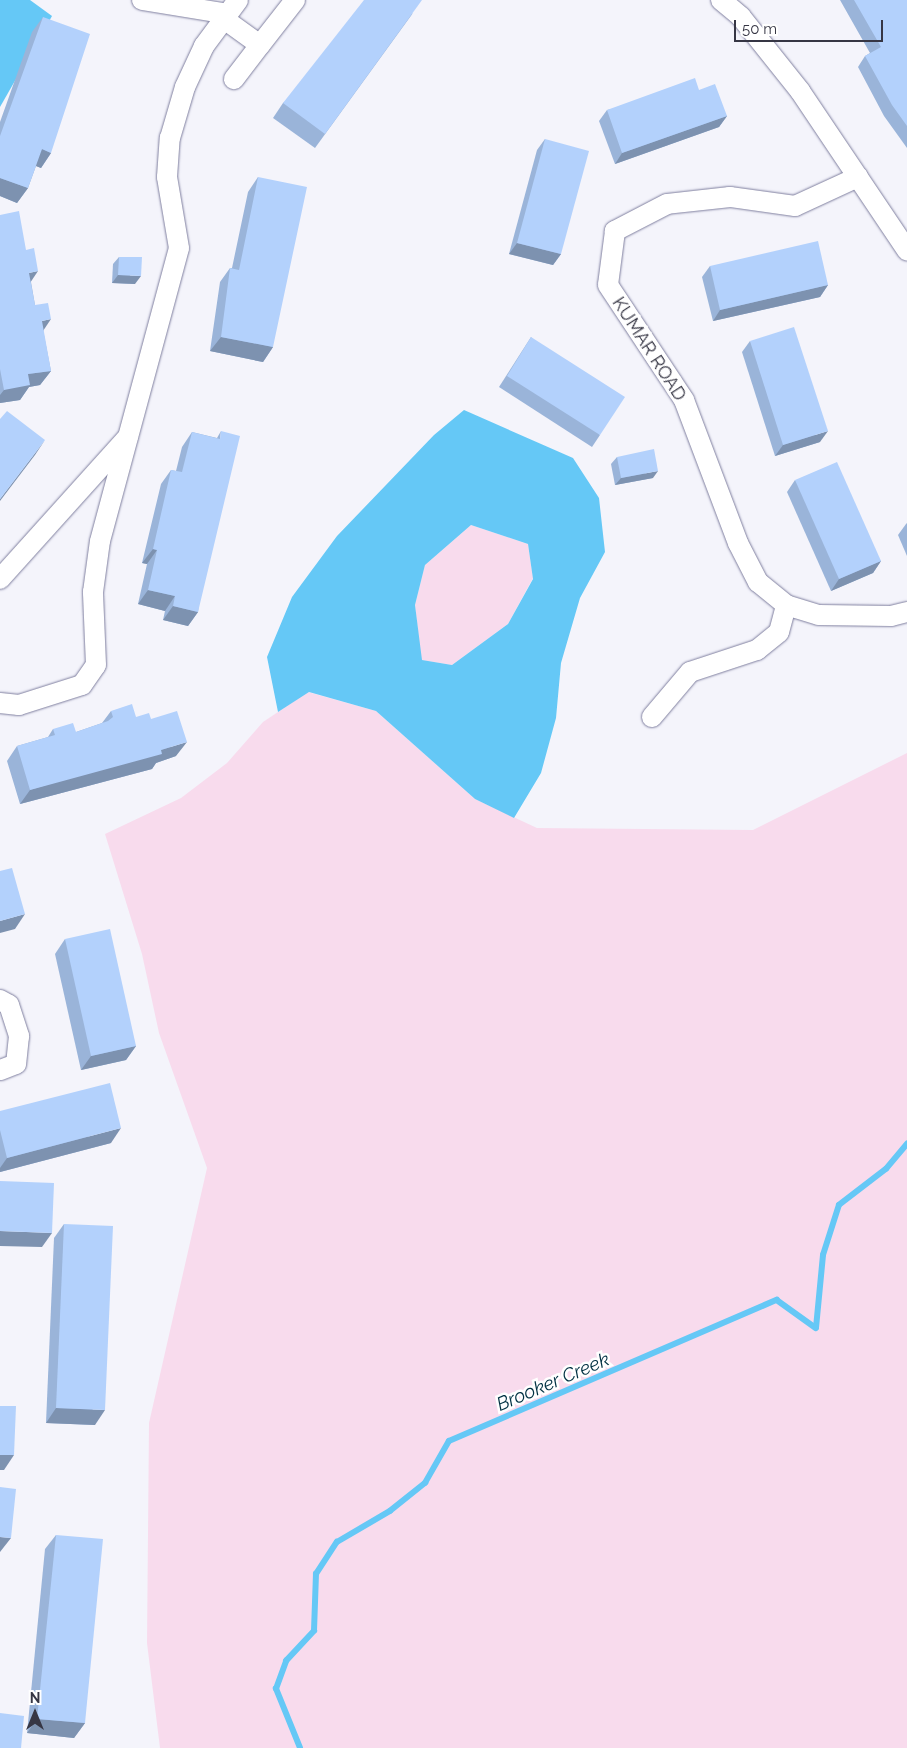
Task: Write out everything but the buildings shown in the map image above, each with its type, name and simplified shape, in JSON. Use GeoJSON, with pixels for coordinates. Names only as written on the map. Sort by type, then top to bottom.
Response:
{"type":"FeatureCollection","features":[{"type":"Feature","properties":{"kind":"street"},"geometry":{"type":"LineString","coordinates":[[142,0],[200,3],[230,11],[260,45]]}},
{"type":"Feature","properties":{"kind":"street"},"geometry":{"type":"LineString","coordinates":[[234,79],[295,0]]}},
{"type":"Feature","properties":{"kind":"street"},"geometry":{"type":"LineString","coordinates":[[726,1],[800,91],[907,250]]}},
{"type":"Feature","properties":{"kind":"street"},"geometry":{"type":"LineString","coordinates":[[0,703],[19,705],[82,685],[96,665],[93,592],[100,541],[179,248],[167,177],[170,138],[185,87],[204,46],[230,11]]}},
{"type":"Feature","properties":{"kind":"street","name":"KUMAR ROAD"},"geometry":{"type":"LineString","coordinates":[[858,178],[795,206],[730,196],[667,204],[615,231],[608,285],[684,400],[738,543],[758,582],[786,605],[819,615],[891,616],[907,612]]}},
{"type":"Feature","properties":{"kind":"street"},"geometry":{"type":"LineString","coordinates":[[0,579],[128,437]]}},
{"type":"Feature","properties":{"kind":"street"},"geometry":{"type":"LineString","coordinates":[[652,717],[690,672],[757,650],[778,632],[786,605]]}},
{"type":"Feature","properties":{"kind":"street"},"geometry":{"type":"LineString","coordinates":[[0,1000],[8,1006],[19,1036],[16,1064],[0,1070]]}},
{"type":"Feature","properties":{"kind":"shaded area"},"geometry":{"type":"Polygon","coordinates":[[[471,525],[528,544],[533,578],[508,624],[452,665],[421,660],[415,605],[425,565],[471,525]]]}},
{"type":"Feature","properties":{"kind":"shaded area"},"geometry":{"type":"Polygon","coordinates":[[[308,692],[376,711],[475,799],[537,828],[753,830],[907,753],[907,1748],[160,1748],[147,1643],[149,1423],[207,1168],[159,1033],[142,954],[105,834],[181,798],[227,763],[263,722],[308,692]]]}},
{"type":"Feature","properties":{"kind":"water"},"geometry":{"type":"Polygon","coordinates":[[[0,0],[30,0],[52,16],[0,107],[0,0]]]}},
{"type":"Feature","properties":{"kind":"water"},"geometry":{"type":"Polygon","coordinates":[[[464,410],[573,458],[599,498],[605,552],[580,598],[561,663],[556,718],[541,773],[514,818],[475,799],[376,711],[309,692],[278,712],[267,657],[292,597],[337,536],[434,435],[464,410]],[[471,525],[425,565],[415,605],[422,660],[452,665],[508,624],[533,579],[528,544],[471,525]]]}},
{"type":"Feature","properties":{"kind":"waterway","name":"Brooker Creek"},"geometry":{"type":"LineString","coordinates":[[300,1748],[276,1689],[286,1661],[314,1631],[316,1574],[337,1542],[390,1511],[425,1483],[449,1441],[777,1300],[816,1328],[823,1255],[839,1205],[886,1169],[907,1144]]}}]}
